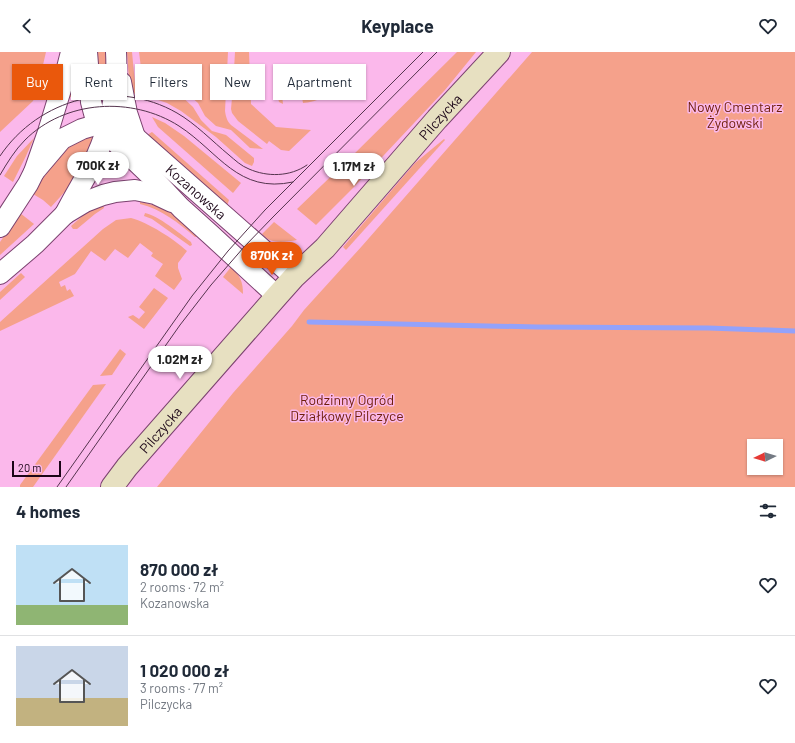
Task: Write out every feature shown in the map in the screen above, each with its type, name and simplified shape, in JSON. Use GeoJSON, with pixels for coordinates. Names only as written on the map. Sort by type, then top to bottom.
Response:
{"type":"FeatureCollection","features":[{"type":"Feature","properties":{"kind":"street"},"geometry":{"type":"LineString","coordinates":[[0,227],[28,184],[34,172],[48,132],[71,52]]}},
{"type":"Feature","properties":{"kind":"street","name":"Kozanowska"},"geometry":{"type":"LineString","coordinates":[[87,52],[91,102],[95,117],[104,132],[151,176],[180,208],[277,296]]}},
{"type":"Feature","properties":{"kind":"street","name":"Pilczycka"},"geometry":{"type":"LineString","coordinates":[[112,487],[127,467],[277,296],[324,248],[437,119],[499,52]]}},
{"type":"Feature","properties":{"kind":"street"},"geometry":{"type":"LineString","coordinates":[[65,214],[95,158],[112,110],[117,70],[116,53]]}},
{"type":"Feature","properties":{"kind":"street"},"geometry":{"type":"LineString","coordinates":[[116,53],[127,113],[135,137]]}},
{"type":"Feature","properties":{"kind":"street","name":"Kozanowska"},"geometry":{"type":"LineString","coordinates":[[104,132],[118,128],[135,137],[294,277]]}},
{"type":"Feature","properties":{"kind":"street"},"geometry":{"type":"LineString","coordinates":[[34,172],[62,139],[82,129],[104,132]]}},
{"type":"Feature","properties":{"kind":"street"},"geometry":{"type":"LineString","coordinates":[[0,274],[35,244],[65,214],[85,202],[103,195],[135,190],[155,194],[169,200],[180,208]]}},
{"type":"Feature","properties":{"kind":"green space"},"geometry":{"type":"Polygon","coordinates":[[[0,52],[46,52],[43,64],[12,64],[12,100],[34,100],[0,132],[0,52]]]}},
{"type":"Feature","properties":{"kind":"green space"},"geometry":{"type":"Polygon","coordinates":[[[96,52],[107,52],[108,64],[97,64],[96,52]]]}},
{"type":"Feature","properties":{"kind":"green space"},"geometry":{"type":"Polygon","coordinates":[[[127,52],[132,52],[135,84],[135,94],[130,93],[127,52]]]}},
{"type":"Feature","properties":{"kind":"green space"},"geometry":{"type":"Polygon","coordinates":[[[139,52],[228,52],[227,64],[210,64],[210,100],[226,100],[225,111],[227,119],[231,125],[263,149],[250,148],[231,130],[216,126],[205,116],[198,103],[194,100],[202,100],[202,64],[140,64],[139,52]]]}},
{"type":"Feature","properties":{"kind":"green space"},"geometry":{"type":"Polygon","coordinates":[[[235,52],[249,52],[249,64],[234,64],[235,52]]]}},
{"type":"Feature","properties":{"kind":"green space"},"geometry":{"type":"Polygon","coordinates":[[[457,52],[476,52],[445,90],[354,187],[316,225],[297,209],[349,159],[457,52]]]}},
{"type":"Feature","properties":{"kind":"green space"},"geometry":{"type":"Polygon","coordinates":[[[532,52],[795,52],[795,487],[157,487],[233,393],[292,326],[304,310],[532,52]]]}},
{"type":"Feature","properties":{"kind":"green space"},"geometry":{"type":"Polygon","coordinates":[[[79,55],[80,64],[77,64],[79,55]]]}},
{"type":"Feature","properties":{"kind":"green space"},"geometry":{"type":"Polygon","coordinates":[[[158,100],[186,100],[193,107],[201,120],[212,131],[226,135],[254,158],[252,166],[245,163],[216,137],[181,111],[158,100]]]}},
{"type":"Feature","properties":{"kind":"green space"},"geometry":{"type":"Polygon","coordinates":[[[232,100],[251,100],[251,104],[276,127],[311,130],[289,151],[281,150],[269,141],[267,144],[238,121],[231,109],[232,100]]]}},
{"type":"Feature","properties":{"kind":"green space"},"geometry":{"type":"Polygon","coordinates":[[[279,100],[283,100],[283,104],[279,102],[279,100]]]}},
{"type":"Feature","properties":{"kind":"green space"},"geometry":{"type":"Polygon","coordinates":[[[302,100],[316,100],[312,102],[303,103],[302,100]]]}},
{"type":"Feature","properties":{"kind":"green space"},"geometry":{"type":"Polygon","coordinates":[[[152,117],[165,123],[184,136],[241,183],[233,193],[158,127],[152,117]]]}},
{"type":"Feature","properties":{"kind":"green space"},"geometry":{"type":"Polygon","coordinates":[[[152,132],[229,200],[227,205],[147,135],[152,132]]]}},
{"type":"Feature","properties":{"kind":"green space"},"geometry":{"type":"Polygon","coordinates":[[[93,134],[94,137],[86,157],[70,186],[51,207],[33,194],[56,158],[66,147],[93,134]]]}},
{"type":"Feature","properties":{"kind":"green space"},"geometry":{"type":"Polygon","coordinates":[[[34,138],[13,182],[4,176],[17,156],[34,138]]]}},
{"type":"Feature","properties":{"kind":"green space"},"geometry":{"type":"Polygon","coordinates":[[[444,139],[445,140],[346,250],[343,247],[415,163],[444,139]]]}},
{"type":"Feature","properties":{"kind":"green space"},"geometry":{"type":"Polygon","coordinates":[[[140,202],[167,210],[199,236],[195,237],[169,217],[155,209],[140,204],[140,202]]]}},
{"type":"Feature","properties":{"kind":"green space"},"geometry":{"type":"Polygon","coordinates":[[[103,204],[104,208],[77,229],[73,229],[71,226],[87,212],[103,204]]]}},
{"type":"Feature","properties":{"kind":"green space"},"geometry":{"type":"Polygon","coordinates":[[[20,213],[34,224],[0,255],[0,242],[20,213]]]}},
{"type":"Feature","properties":{"kind":"green space"},"geometry":{"type":"Polygon","coordinates":[[[145,213],[169,225],[191,242],[192,245],[190,246],[152,219],[144,216],[145,213]]]}},
{"type":"Feature","properties":{"kind":"green space"},"geometry":{"type":"Polygon","coordinates":[[[131,218],[161,232],[187,251],[178,263],[178,268],[182,279],[174,290],[155,276],[163,264],[151,256],[153,253],[140,243],[128,258],[115,249],[105,261],[91,251],[75,274],[59,282],[61,287],[65,285],[67,291],[70,289],[74,296],[0,331],[0,322],[103,229],[116,220],[131,218]]]}},
{"type":"Feature","properties":{"kind":"green space"},"geometry":{"type":"Polygon","coordinates":[[[274,222],[297,240],[278,242],[270,240],[262,234],[274,222]]]}},
{"type":"Feature","properties":{"kind":"green space"},"geometry":{"type":"Polygon","coordinates":[[[231,267],[240,279],[243,294],[223,277],[231,267]]]}},
{"type":"Feature","properties":{"kind":"green space"},"geometry":{"type":"Polygon","coordinates":[[[21,273],[25,277],[0,300],[0,292],[21,273]]]}},
{"type":"Feature","properties":{"kind":"green space"},"geometry":{"type":"Polygon","coordinates":[[[154,288],[168,298],[144,329],[128,317],[133,315],[139,319],[145,312],[139,307],[154,288]]]}},
{"type":"Feature","properties":{"kind":"green space"},"geometry":{"type":"Polygon","coordinates":[[[120,349],[126,354],[112,375],[100,376],[120,349]]]}},
{"type":"Feature","properties":{"kind":"green space"},"geometry":{"type":"Polygon","coordinates":[[[106,384],[33,487],[20,487],[93,385],[106,384]]]}},
{"type":"Feature","properties":{"kind":"waterway"},"geometry":{"type":"LineString","coordinates":[[309,322],[537,327],[708,328],[795,331]]}},
{"type":"Feature","properties":{"kind":"tram line"},"geometry":{"type":"LineString","coordinates":[[57,487],[192,296],[228,251],[265,210],[423,52]]}},
{"type":"Feature","properties":{"kind":"tram line"},"geometry":{"type":"LineString","coordinates":[[66,487],[180,325],[211,285],[244,247],[273,217],[437,52]]}},
{"type":"Feature","properties":{"kind":"tram line"},"geometry":{"type":"LineString","coordinates":[[0,156],[16,136],[36,120],[57,108],[80,100],[104,96],[129,97],[153,102],[177,113],[197,127],[238,163],[256,172],[286,174],[307,165]]}},
{"type":"Feature","properties":{"kind":"tram line"},"geometry":{"type":"LineString","coordinates":[[0,175],[21,144],[41,127],[59,117],[79,110],[99,107],[120,107],[141,110],[161,116],[179,126],[230,168],[243,176],[258,182],[274,184],[293,182]]}},
{"type":"Feature","properties":{"kind":"park label","name":"Nowy Cmentarz Żydowski"},"geometry":{"type":"Point","coordinates":[735,114]}},
{"type":"Feature","properties":{"kind":"park label","name":"Rodzinny Ogród Działkowy Pilczyce"},"geometry":{"type":"Point","coordinates":[347,408]}}]}
